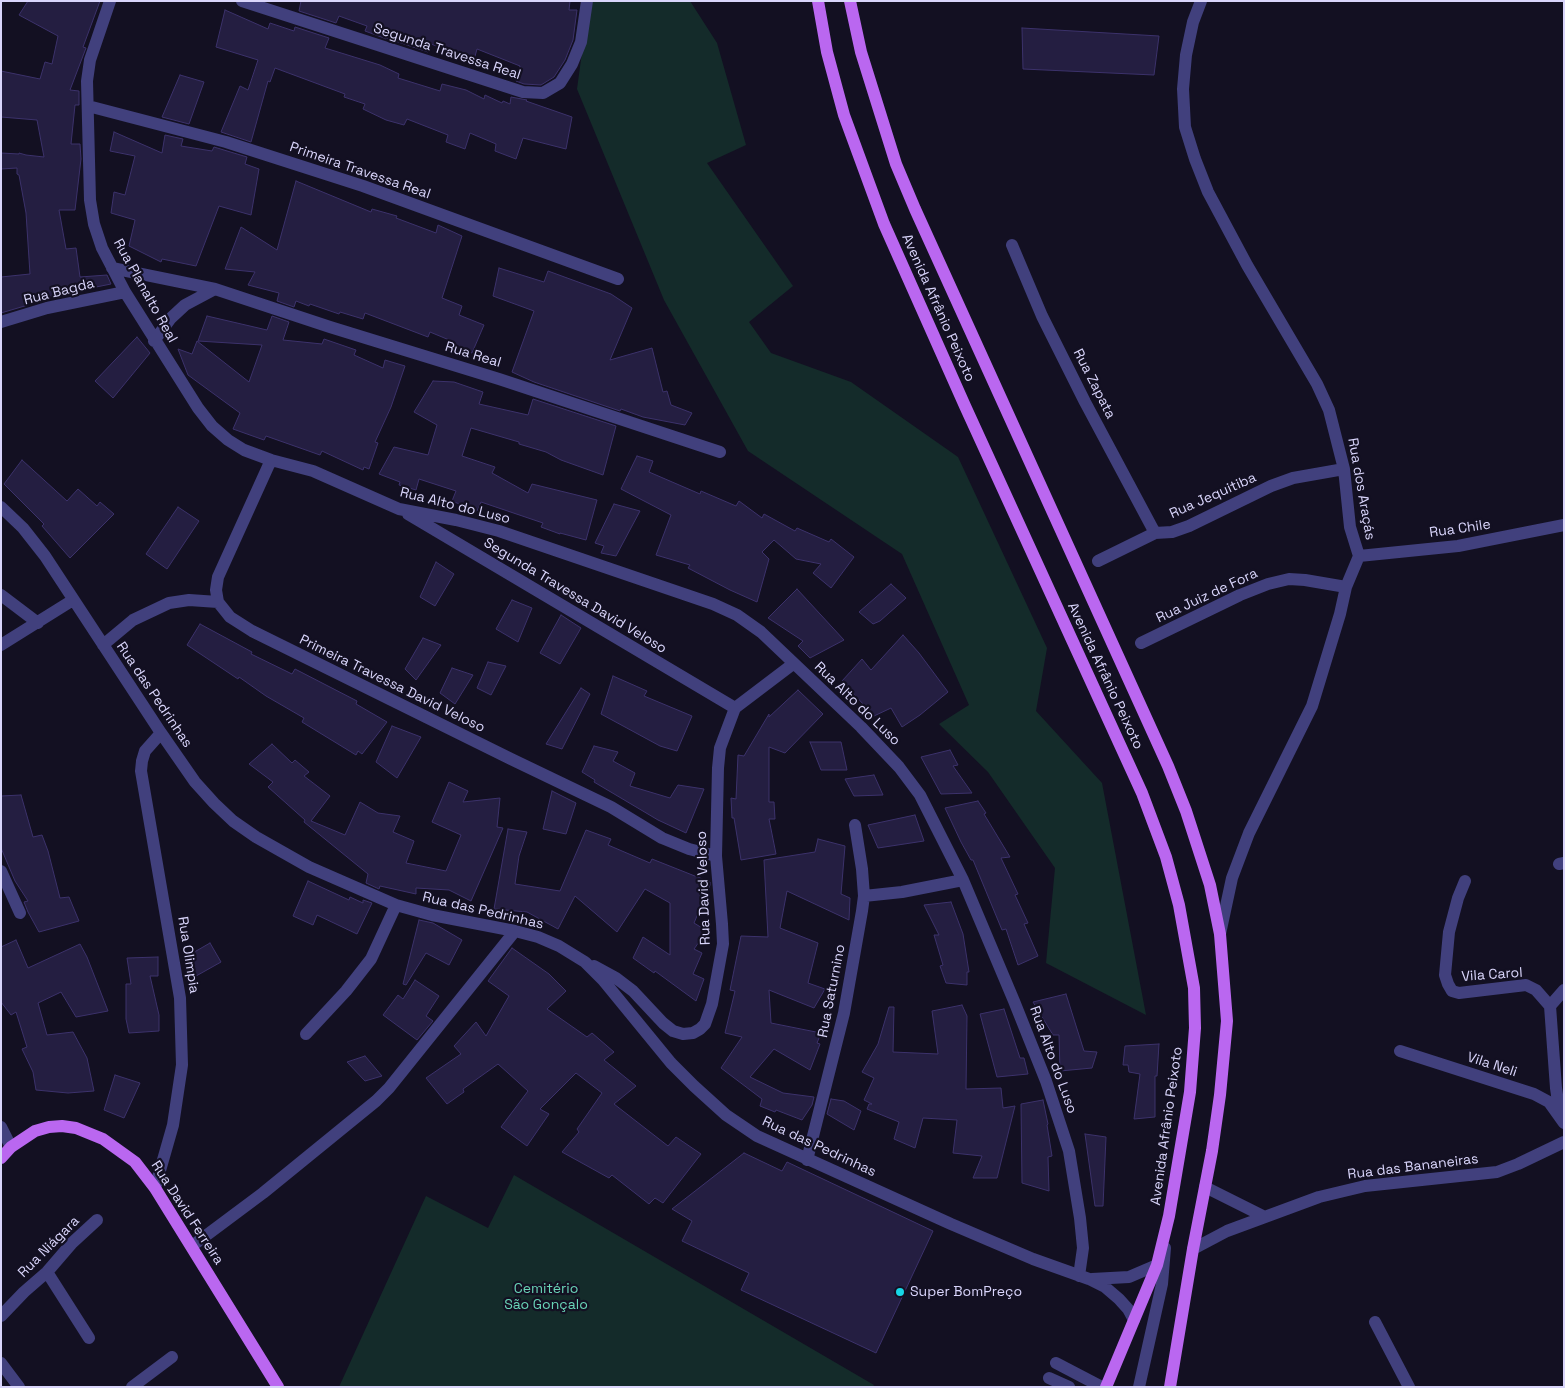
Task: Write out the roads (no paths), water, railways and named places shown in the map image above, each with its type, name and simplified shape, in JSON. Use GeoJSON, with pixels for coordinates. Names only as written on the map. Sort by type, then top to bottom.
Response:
{"type":"FeatureCollection","features":[{"type":"Feature","properties":{"kind":"main road","name":"Avenida Afrânio Peixoto"},"geometry":{"type":"LineString","coordinates":[[818,1],[827,52],[844,116],[884,224],[1142,793],[1166,857],[1179,905],[1194,988],[1196,1028],[1190,1092],[1169,1216],[1157,1265],[1106,1387]]}},
{"type":"Feature","properties":{"kind":"main road","name":"Avenida Afrânio Peixoto"},"geometry":{"type":"LineString","coordinates":[[850,1],[861,52],[896,164],[915,210],[1168,766],[1198,843],[1210,885],[1220,934],[1227,1021],[1220,1094],[1170,1387]]}},
{"type":"Feature","properties":{"kind":"main road","name":"Rua David Ferreira"},"geometry":{"type":"LineString","coordinates":[[1,1158],[11,1147],[35,1131],[62,1126],[76,1128],[103,1139],[135,1162],[155,1188],[192,1246],[278,1387]]}},
{"type":"Feature","properties":{"kind":"street","name":"Rua Planalto Real"},"geometry":{"type":"LineString","coordinates":[[110,1],[90,60],[87,81],[90,200],[94,224],[102,248],[125,292],[154,340],[198,408],[212,426],[228,440],[244,450],[271,460]]}},
{"type":"Feature","properties":{"kind":"street","name":"Segunda Travessa Real"},"geometry":{"type":"LineString","coordinates":[[242,1],[523,92],[543,93],[560,82],[572,64],[581,42],[587,1]]}},
{"type":"Feature","properties":{"kind":"street","name":"Rua dos Araçás"},"geometry":{"type":"LineString","coordinates":[[1201,1],[1193,22],[1186,55],[1183,89],[1185,127],[1208,192],[1317,384],[1328,410],[1344,469],[1350,527],[1359,556],[1346,588],[1312,706],[1249,832],[1232,878],[1220,934]]}},
{"type":"Feature","properties":{"kind":"street","name":"Primeira Travessa Real"},"geometry":{"type":"LineString","coordinates":[[88,106],[226,142],[344,180],[618,279]]}},
{"type":"Feature","properties":{"kind":"street","name":"Rua Zapata"},"geometry":{"type":"LineString","coordinates":[[1012,245],[1042,316],[1085,402],[1155,533]]}},
{"type":"Feature","properties":{"kind":"street","name":"Rua Real"},"geometry":{"type":"LineString","coordinates":[[112,268],[216,289],[330,327],[499,378],[720,452]]}},
{"type":"Feature","properties":{"kind":"street"},"geometry":{"type":"LineString","coordinates":[[154,340],[171,318],[185,305],[198,296],[216,289]]}},
{"type":"Feature","properties":{"kind":"street","name":"Rua Bagda"},"geometry":{"type":"LineString","coordinates":[[1,322],[47,308],[125,292]]}},
{"type":"Feature","properties":{"kind":"street"},"geometry":{"type":"LineString","coordinates":[[103,645],[133,620],[169,603],[189,600],[218,602],[216,590],[218,578],[271,460]]}},
{"type":"Feature","properties":{"kind":"street","name":"Rua Alto do Luso"},"geometry":{"type":"LineString","coordinates":[[271,460],[313,471],[399,509],[456,520],[499,531],[713,604],[737,615],[762,632],[793,664],[861,727],[899,767],[920,794],[963,880],[1014,1000],[1046,1081],[1064,1134],[1080,1218],[1084,1278]]}},
{"type":"Feature","properties":{"kind":"street","name":"Rua Jequitiba"},"geometry":{"type":"LineString","coordinates":[[1098,561],[1155,533],[1172,532],[1189,526],[1271,486],[1293,478],[1344,469]]}},
{"type":"Feature","properties":{"kind":"street","name":"Rua das Pedrinhas"},"geometry":{"type":"LineString","coordinates":[[1,507],[23,528],[45,556],[161,734],[195,782],[233,821],[256,837],[309,867],[396,905],[432,915],[515,931],[538,937],[559,946],[585,962],[603,980],[671,1063],[726,1115],[757,1136],[969,1232],[1105,1287],[1119,1299],[1134,1320]]}},
{"type":"Feature","properties":{"kind":"street","name":"Segunda Travessa David Veloso"},"geometry":{"type":"LineString","coordinates":[[399,509],[735,708]]}},
{"type":"Feature","properties":{"kind":"street","name":"Rua Chile"},"geometry":{"type":"LineString","coordinates":[[1359,556],[1458,546],[1564,525]]}},
{"type":"Feature","properties":{"kind":"street","name":"Rua Juiz de Fora"},"geometry":{"type":"LineString","coordinates":[[1140,643],[1240,595],[1268,584],[1290,579],[1346,588]]}},
{"type":"Feature","properties":{"kind":"street"},"geometry":{"type":"LineString","coordinates":[[1,595],[38,623]]}},
{"type":"Feature","properties":{"kind":"street"},"geometry":{"type":"LineString","coordinates":[[1,644],[73,600]]}},
{"type":"Feature","properties":{"kind":"street","name":"Primeira Travessa David Veloso"},"geometry":{"type":"LineString","coordinates":[[218,602],[230,617],[252,631],[611,807],[662,838],[688,849],[716,856]]}},
{"type":"Feature","properties":{"kind":"street"},"geometry":{"type":"LineString","coordinates":[[735,708],[793,664]]}},
{"type":"Feature","properties":{"kind":"street","name":"Rua David Veloso"},"geometry":{"type":"LineString","coordinates":[[585,962],[616,978],[633,992],[663,1023],[674,1031],[683,1034],[693,1033],[700,1029],[709,1015],[723,944],[716,856],[720,748],[735,708]]}},
{"type":"Feature","properties":{"kind":"street","name":"Rua Olimpia"},"geometry":{"type":"LineString","coordinates":[[155,1188],[173,1125],[182,1065],[180,998],[141,771],[145,751],[161,734]]}},
{"type":"Feature","properties":{"kind":"street","name":"Rua Saturnino"},"geometry":{"type":"LineString","coordinates":[[807,1160],[844,1013],[864,896],[862,869],[854,825]]}},
{"type":"Feature","properties":{"kind":"street"},"geometry":{"type":"LineString","coordinates":[[1,872],[20,913]]}},
{"type":"Feature","properties":{"kind":"street"},"geometry":{"type":"LineString","coordinates":[[864,896],[902,892],[963,880]]}},
{"type":"Feature","properties":{"kind":"street","name":"Vila Carol"},"geometry":{"type":"LineString","coordinates":[[1465,881],[1458,898],[1449,932],[1445,975],[1452,991],[1459,993],[1526,985],[1536,990],[1550,1006]]}},
{"type":"Feature","properties":{"kind":"street"},"geometry":{"type":"LineString","coordinates":[[306,1034],[346,991],[371,959],[396,905]]}},
{"type":"Feature","properties":{"kind":"street"},"geometry":{"type":"LineString","coordinates":[[192,1246],[271,1187],[376,1101],[389,1088],[515,931]]}},
{"type":"Feature","properties":{"kind":"street"},"geometry":{"type":"LineString","coordinates":[[1562,1119],[1556,1088],[1550,1006],[1564,990]]}},
{"type":"Feature","properties":{"kind":"street","name":"Vila Neli"},"geometry":{"type":"LineString","coordinates":[[1400,1051],[1534,1094],[1549,1102],[1562,1119]]}},
{"type":"Feature","properties":{"kind":"street"},"geometry":{"type":"LineString","coordinates":[[1,1127],[11,1147]]}},
{"type":"Feature","properties":{"kind":"street","name":"Rua das Bananeiras"},"geometry":{"type":"LineString","coordinates":[[1193,1249],[1227,1230],[1319,1197],[1365,1186],[1498,1172],[1564,1142]]}},
{"type":"Feature","properties":{"kind":"street"},"geometry":{"type":"LineString","coordinates":[[1205,1187],[1263,1216]]}},
{"type":"Feature","properties":{"kind":"street"},"geometry":{"type":"LineString","coordinates":[[1139,1387],[1162,1284],[1169,1216]]}},
{"type":"Feature","properties":{"kind":"street","name":"Rua Niágara"},"geometry":{"type":"LineString","coordinates":[[1,1316],[47,1272],[72,1243],[96,1220]]}},
{"type":"Feature","properties":{"kind":"street","name":"Rua das Pedrinhas"},"geometry":{"type":"LineString","coordinates":[[1084,1278],[1128,1277],[1157,1265]]}},
{"type":"Feature","properties":{"kind":"street"},"geometry":{"type":"LineString","coordinates":[[47,1272],[89,1338]]}},
{"type":"Feature","properties":{"kind":"street"},"geometry":{"type":"LineString","coordinates":[[1375,1322],[1408,1387]]}},
{"type":"Feature","properties":{"kind":"street"},"geometry":{"type":"LineString","coordinates":[[132,1387],[172,1357]]}},
{"type":"Feature","properties":{"kind":"street"},"geometry":{"type":"LineString","coordinates":[[1,1363],[19,1387]]}},
{"type":"Feature","properties":{"kind":"street"},"geometry":{"type":"LineString","coordinates":[[1056,1364],[1102,1387]]}},
{"type":"Feature","properties":{"kind":"street"},"geometry":{"type":"LineString","coordinates":[[1049,1378],[1069,1387]]}},
{"type":"Feature","properties":{"kind":"place","name":"Super BomPreço"},"geometry":{"type":"Point","coordinates":[900,1292]}},
{"type":"Feature","properties":{"kind":"park label","name":"Cemitério São Gonçalo"},"geometry":{"type":"Point","coordinates":[546,1298]}}]}
